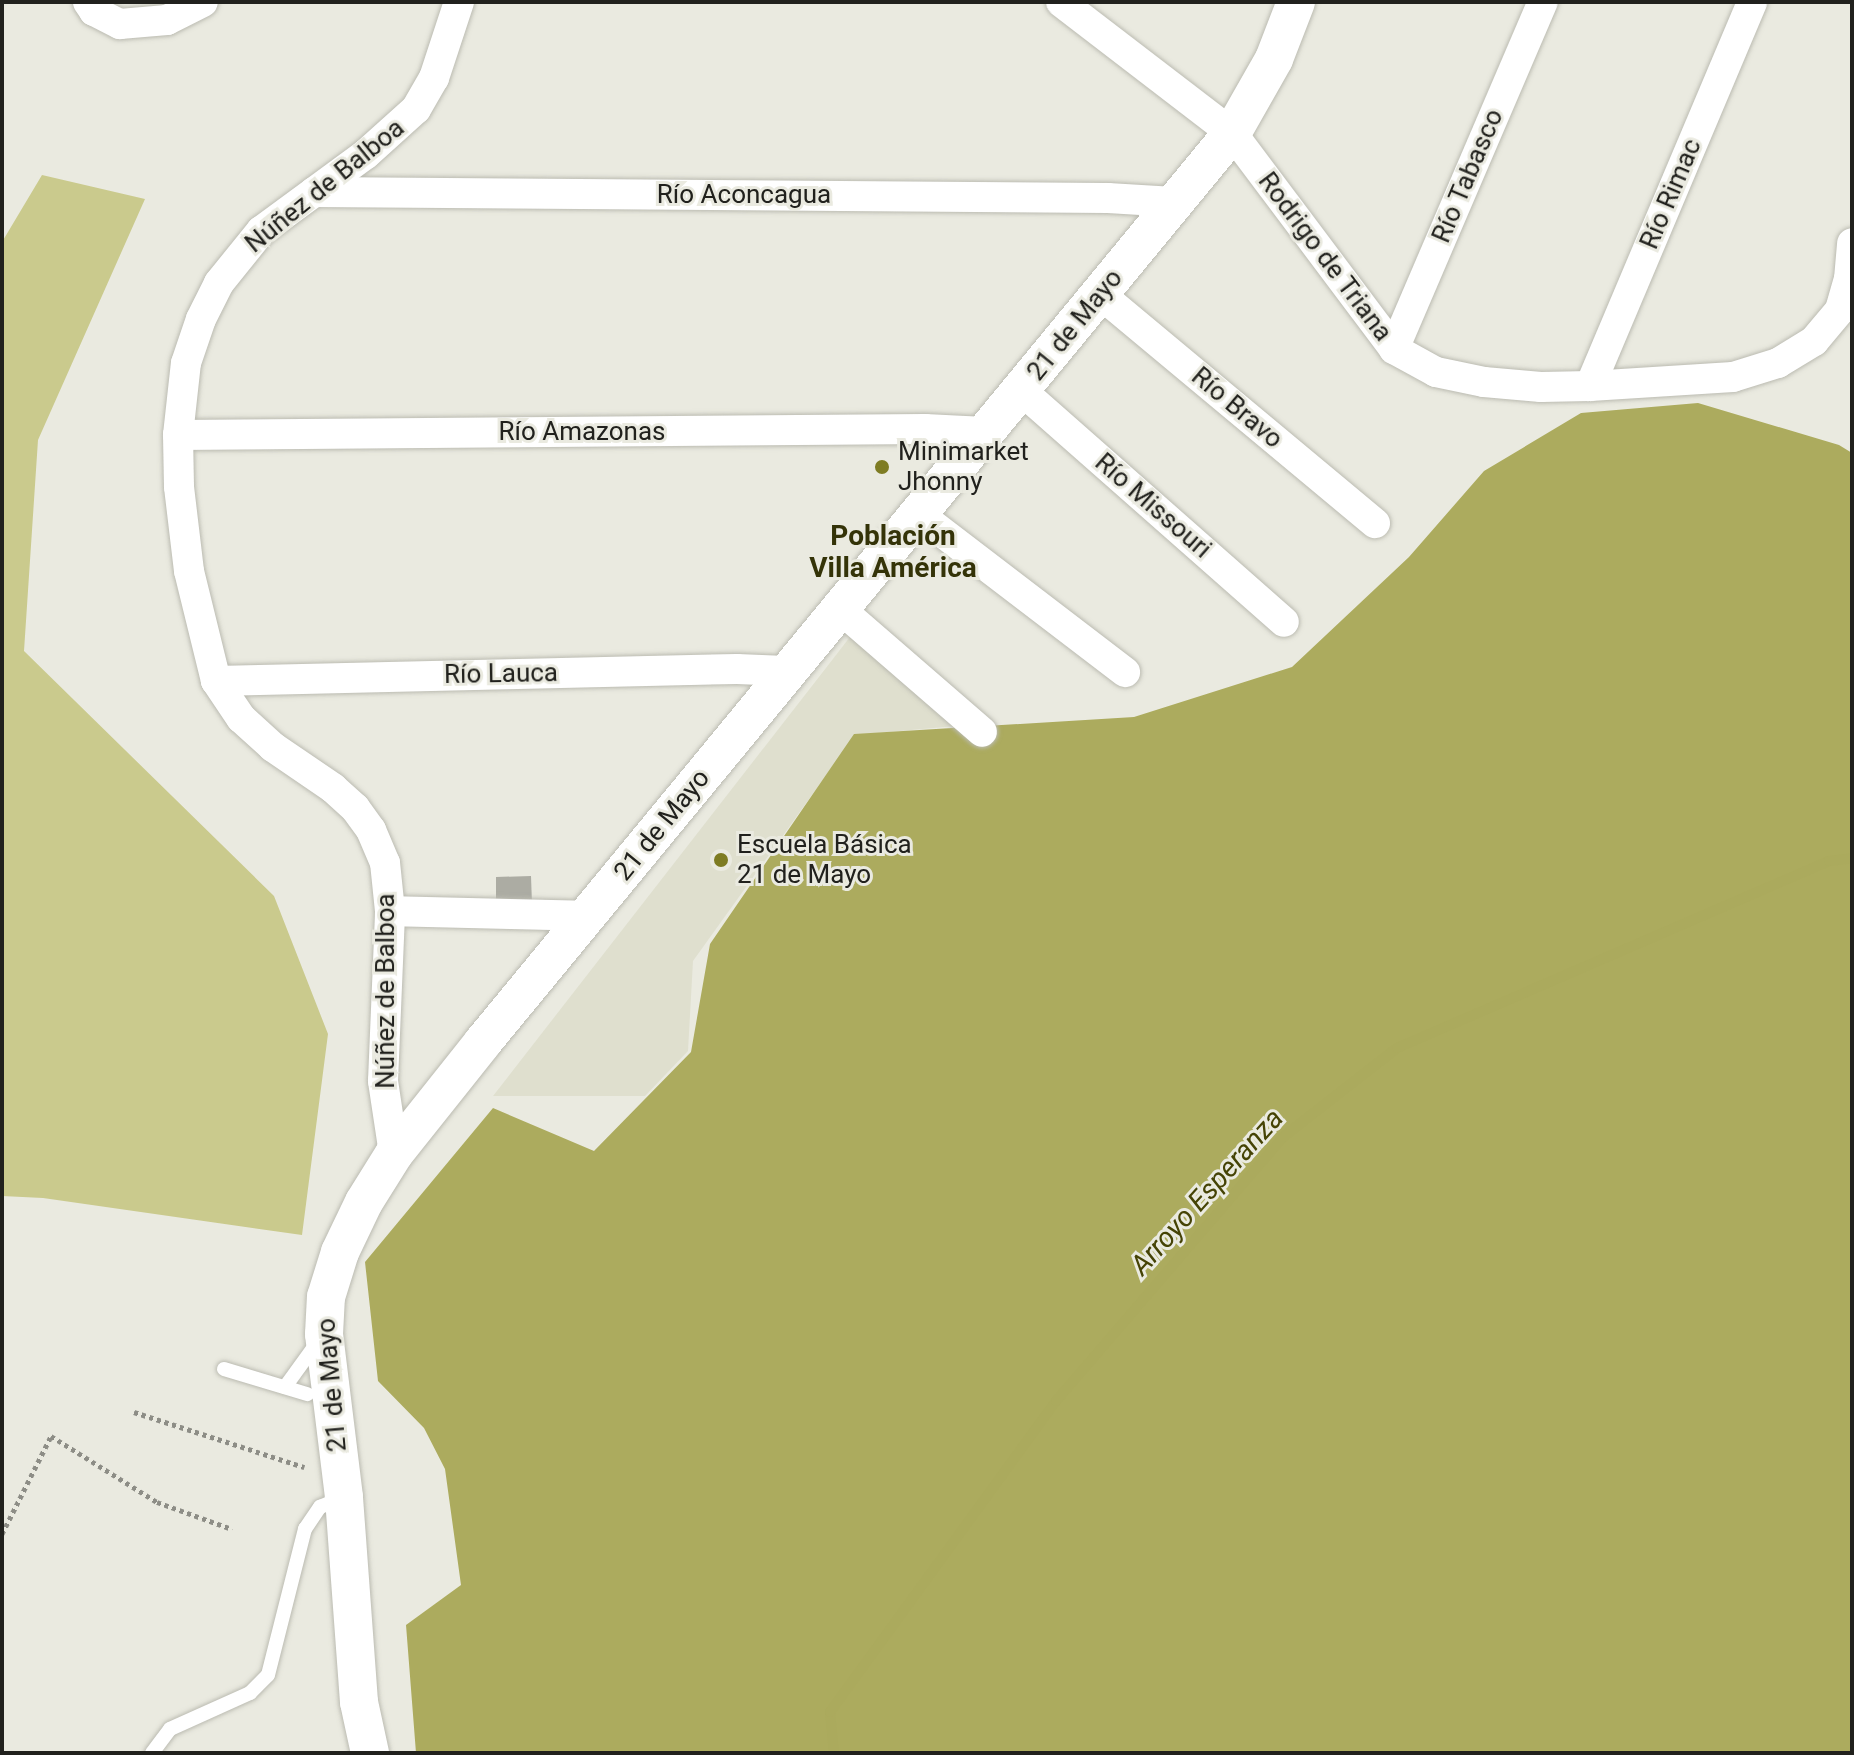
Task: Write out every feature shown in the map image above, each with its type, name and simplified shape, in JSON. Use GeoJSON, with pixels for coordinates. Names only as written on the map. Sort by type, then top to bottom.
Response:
{"type":"FeatureCollection","features":[{"type":"Feature","properties":{"kind":"street"},"geometry":{"type":"LineString","coordinates":[[88,2],[94,11],[120,24],[167,20],[203,2]]}},
{"type":"Feature","properties":{"kind":"street","name":"Núñez de Balboa"},"geometry":{"type":"LineString","coordinates":[[394,1154],[386,1115],[382,1041],[390,911],[385,863],[371,830],[355,808],[333,788],[273,747],[241,718],[216,681],[189,571],[179,487],[178,435],[186,363],[219,283],[261,231],[388,137],[416,109],[434,78],[459,2]]}},
{"type":"Feature","properties":{"kind":"street","name":"Rodrigo de Triana"},"geometry":{"type":"LineString","coordinates":[[1061,2],[1232,133],[1394,349],[1436,372],[1484,382],[1590,386],[1733,377],[1778,363],[1814,341],[1840,310],[1850,280],[1852,243]]}},
{"type":"Feature","properties":{"kind":"street","name":"21 de Mayo"},"geometry":{"type":"LineString","coordinates":[[370,1753],[359,1702],[342,1488],[324,1334],[326,1297],[340,1252],[364,1202],[394,1154],[786,671],[1022,391],[1232,133],[1274,59],[1296,2]]}},
{"type":"Feature","properties":{"kind":"street","name":"Río Tabasco"},"geometry":{"type":"LineString","coordinates":[[1394,349],[1543,2]]}},
{"type":"Feature","properties":{"kind":"street","name":"Río Rimac"},"geometry":{"type":"LineString","coordinates":[[1590,386],[1752,2]]}},
{"type":"Feature","properties":{"kind":"street","name":"Río Aconcagua"},"geometry":{"type":"LineString","coordinates":[[314,192],[1092,198],[1174,202]]}},
{"type":"Feature","properties":{"kind":"street","name":"Río Bravo"},"geometry":{"type":"LineString","coordinates":[[1100,294],[1375,523]]}},
{"type":"Feature","properties":{"kind":"street","name":"Río Missouri"},"geometry":{"type":"LineString","coordinates":[[1022,391],[1284,622]]}},
{"type":"Feature","properties":{"kind":"street","name":"Río Amazonas"},"geometry":{"type":"LineString","coordinates":[[178,435],[925,429],[985,432]]}},
{"type":"Feature","properties":{"kind":"street"},"geometry":{"type":"LineString","coordinates":[[917,513],[1125,672]]}},
{"type":"Feature","properties":{"kind":"street"},"geometry":{"type":"LineString","coordinates":[[839,608],[982,732]]}},
{"type":"Feature","properties":{"kind":"street","name":"Río Lauca"},"geometry":{"type":"LineString","coordinates":[[216,681],[737,669],[786,671]]}},
{"type":"Feature","properties":{"kind":"street"},"geometry":{"type":"LineString","coordinates":[[390,911],[589,916]]}},
{"type":"Feature","properties":{"kind":"lane"},"geometry":{"type":"LineString","coordinates":[[285,1387],[324,1334]]}},
{"type":"Feature","properties":{"kind":"lane"},"geometry":{"type":"LineString","coordinates":[[224,1369],[307,1394]]}},
{"type":"Feature","properties":{"kind":"lane"},"geometry":{"type":"LineString","coordinates":[[152,1753],[170,1729],[250,1693],[268,1675],[305,1529],[320,1507],[342,1488]]}},
{"type":"Feature","properties":{"kind":"path"},"geometry":{"type":"LineString","coordinates":[[134,1412],[342,1488]]}},
{"type":"Feature","properties":{"kind":"path"},"geometry":{"type":"LineString","coordinates":[[2,1534],[51,1436],[157,1502],[232,1529]]}},
{"type":"Feature","properties":{"kind":"shaded area"},"geometry":{"type":"Polygon","coordinates":[[[1698,403],[1839,445],[1852,453],[1852,1753],[416,1753],[406,1625],[461,1585],[445,1469],[424,1428],[378,1381],[365,1262],[493,1108],[594,1151],[691,1052],[710,944],[854,734],[1134,717],[1292,667],[1409,557],[1484,471],[1581,413],[1698,403]]]}},
{"type":"Feature","properties":{"kind":"shaded area","name":"Escuela Básica 21 de Mayo"},"geometry":{"type":"Polygon","coordinates":[[[850,637],[967,725],[855,735],[693,961],[688,1051],[645,1096],[493,1096],[850,637]]]}},
{"type":"Feature","properties":{"kind":"green space"},"geometry":{"type":"Polygon","coordinates":[[[42,175],[145,199],[38,440],[24,651],[274,896],[328,1034],[302,1235],[43,1198],[2,1196],[2,242],[42,175]]]}},
{"type":"Feature","properties":{"kind":"building"},"geometry":{"type":"Polygon","coordinates":[[[531,876],[532,904],[496,905],[496,877],[531,876]]]}},
{"type":"Feature","properties":{"kind":"waterway","name":"Arroyo Esperanza"},"geometry":{"type":"LineString","coordinates":[[834,1753],[830,1712],[1056,1401],[1283,1137],[1397,1048],[1829,861],[1852,858]]}},
{"type":"Feature","properties":{"kind":"place","name":"Minimarket Jhonny"},"geometry":{"type":"Point","coordinates":[882,467]}},
{"type":"Feature","properties":{"kind":"place","name":"Escuela Básica 21 de Mayo"},"geometry":{"type":"Point","coordinates":[721,860]}},
{"type":"Feature","properties":{"kind":"district","name":"Población Villa América"},"geometry":{"type":"Point","coordinates":[893,552]}}]}
